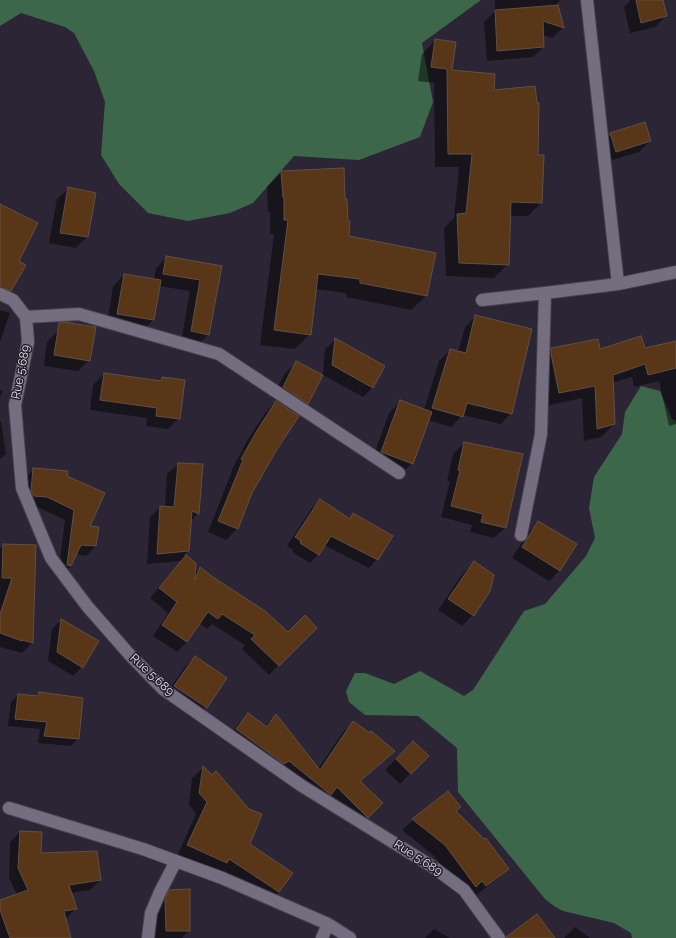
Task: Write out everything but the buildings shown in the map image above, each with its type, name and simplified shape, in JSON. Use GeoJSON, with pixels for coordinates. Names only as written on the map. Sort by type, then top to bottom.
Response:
{"type":"FeatureCollection","features":[{"type":"Feature","properties":{"kind":"street"},"geometry":{"type":"LineString","coordinates":[[587,0],[618,284]]}},
{"type":"Feature","properties":{"kind":"street"},"geometry":{"type":"LineString","coordinates":[[482,300],[618,284],[676,272]]}},
{"type":"Feature","properties":{"kind":"street"},"geometry":{"type":"LineString","coordinates":[[521,535],[541,434],[545,293]]}},
{"type":"Feature","properties":{"kind":"street"},"geometry":{"type":"LineString","coordinates":[[0,294],[13,300],[26,317],[79,314],[219,354],[400,473]]}},
{"type":"Feature","properties":{"kind":"street","name":"Rue 5.689"},"geometry":{"type":"LineString","coordinates":[[26,317],[28,342],[15,405],[22,488],[51,558],[87,606],[129,654],[163,689],[302,786],[433,867],[464,890],[499,938]]}},
{"type":"Feature","properties":{"kind":"street"},"geometry":{"type":"LineString","coordinates":[[9,808],[143,849],[222,878],[328,924],[350,938]]}},
{"type":"Feature","properties":{"kind":"street"},"geometry":{"type":"LineString","coordinates":[[148,938],[151,914],[160,892],[176,861]]}},
{"type":"Feature","properties":{"kind":"street"},"geometry":{"type":"LineString","coordinates":[[322,938],[328,924]]}},
{"type":"Feature","properties":{"kind":"green space"},"geometry":{"type":"Polygon","coordinates":[[[0,0],[481,0],[422,43],[433,102],[420,137],[359,160],[294,156],[253,203],[230,213],[188,221],[148,213],[119,184],[101,155],[105,102],[94,71],[74,33],[65,27],[21,13],[0,26],[0,0]]]}},
{"type":"Feature","properties":{"kind":"green space"},"geometry":{"type":"Polygon","coordinates":[[[641,386],[660,391],[672,419],[676,421],[676,938],[632,938],[631,933],[614,923],[563,911],[554,906],[545,899],[458,792],[457,748],[418,716],[365,715],[349,702],[346,691],[355,673],[365,673],[394,684],[420,671],[464,696],[473,690],[524,611],[545,604],[586,556],[595,538],[589,508],[594,477],[622,434],[625,412],[641,386]]]}}]}
